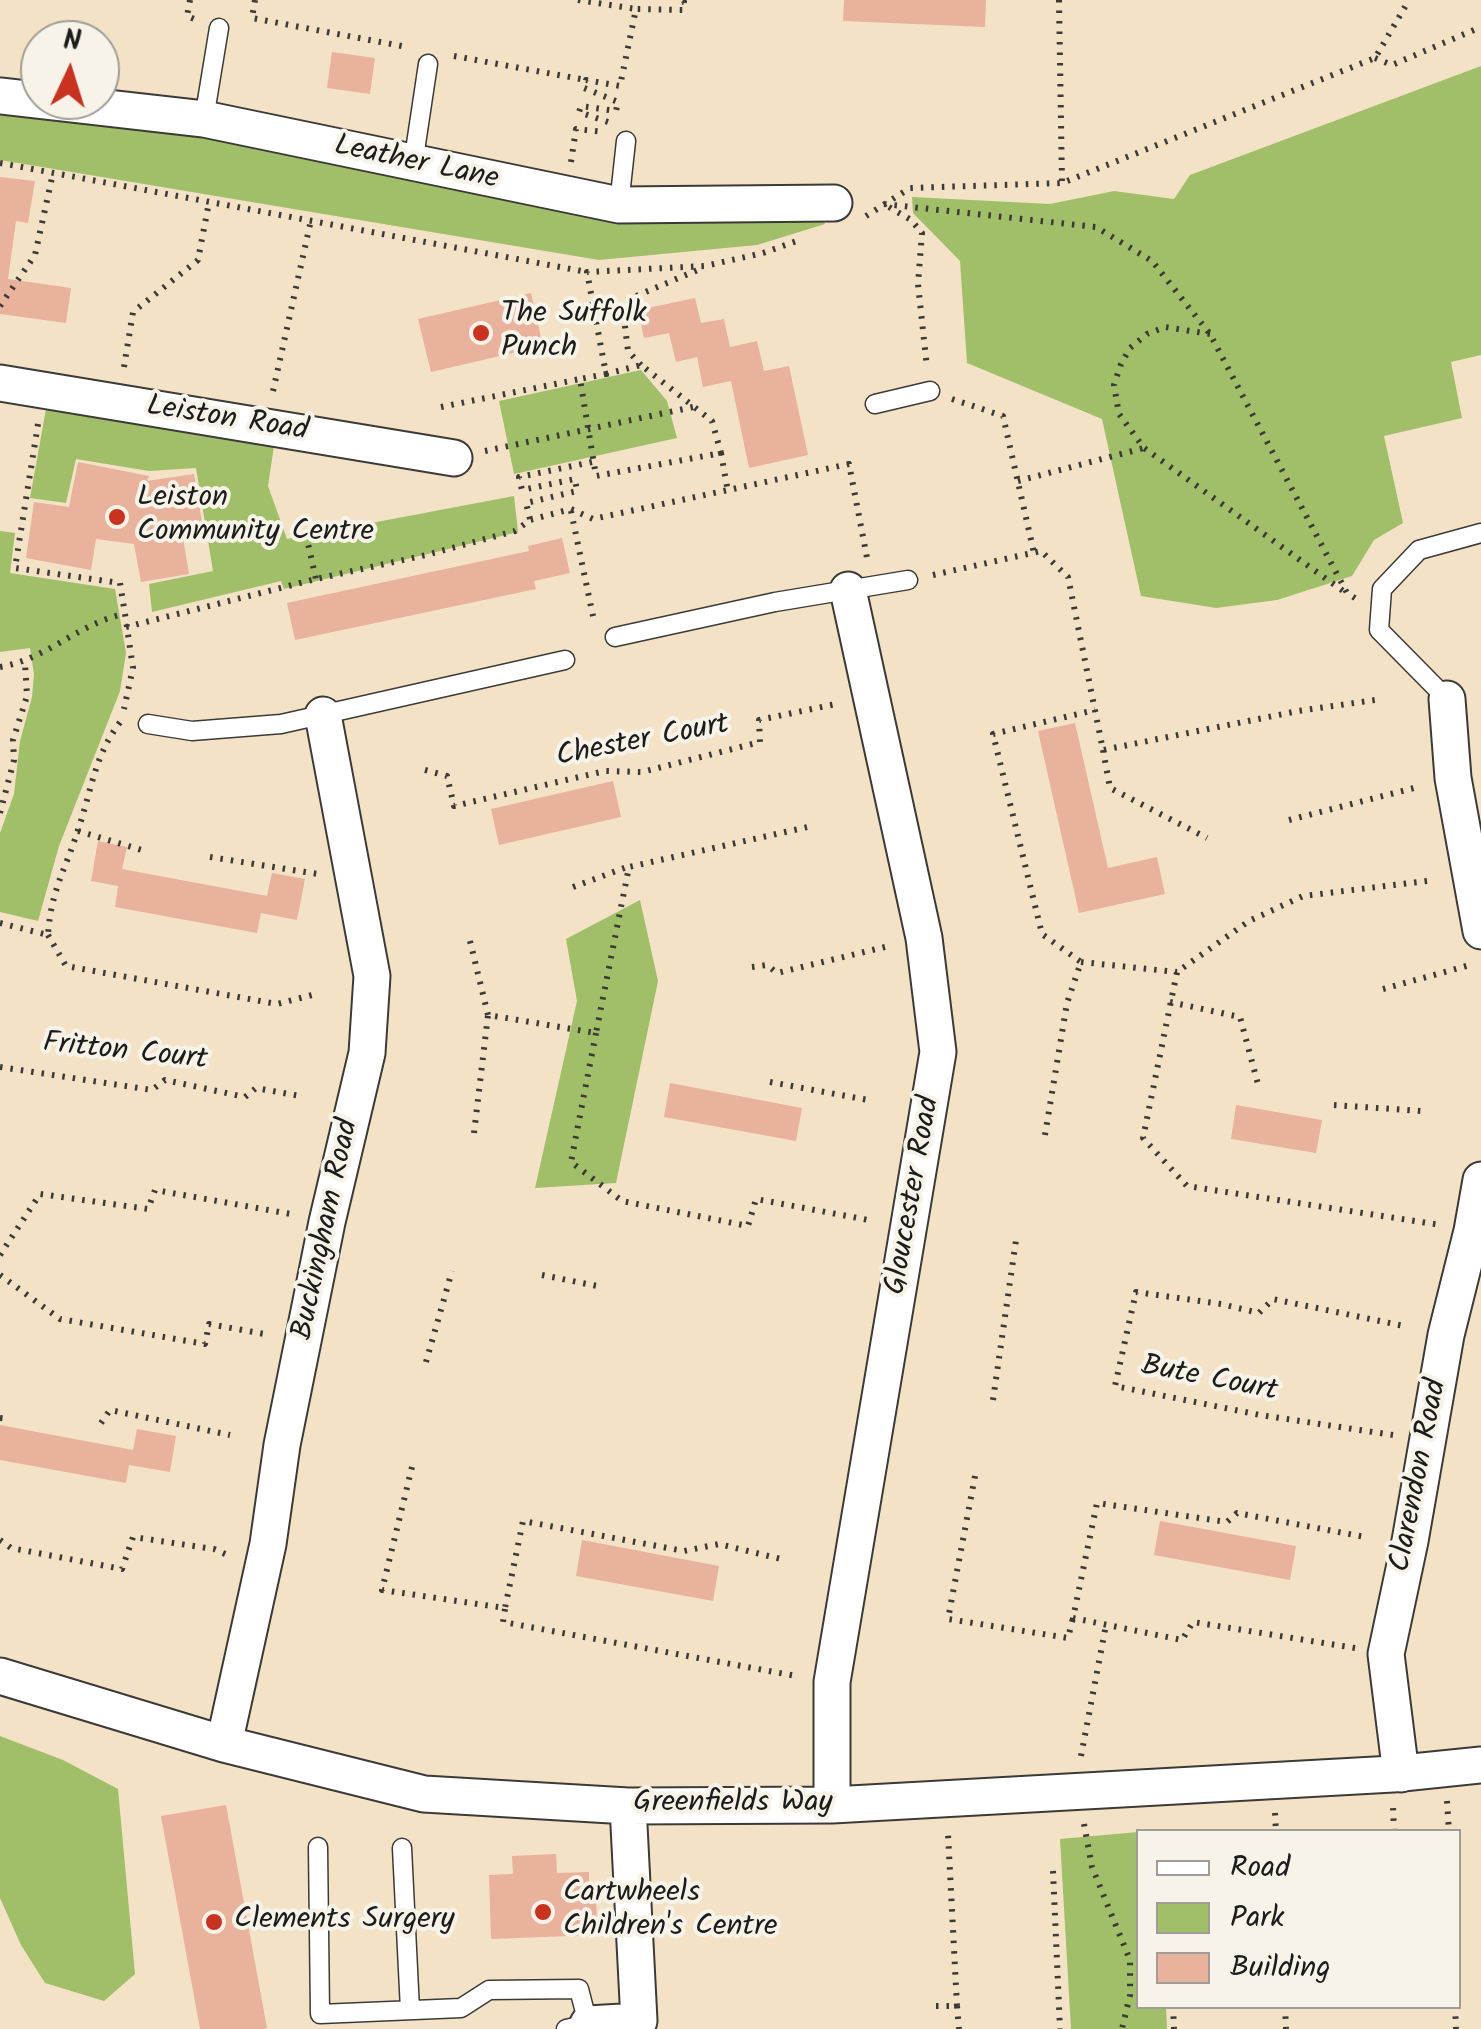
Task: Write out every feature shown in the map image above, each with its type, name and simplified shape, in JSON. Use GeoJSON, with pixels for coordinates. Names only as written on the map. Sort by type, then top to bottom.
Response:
{"type":"FeatureCollection","features":[{"type":"Feature","properties":{"kind":"street","name":"Leather Lane"},"geometry":{"type":"LineString","coordinates":[[0,96],[204,120],[619,205],[834,203]]}},
{"type":"Feature","properties":{"kind":"street","name":"Leiston Road"},"geometry":{"type":"LineString","coordinates":[[0,383],[454,458]]}},
{"type":"Feature","properties":{"kind":"street","name":"Gloucester Road"},"geometry":{"type":"LineString","coordinates":[[832,1805],[832,1682],[938,1052],[924,938],[871,696],[861,588]]}},
{"type":"Feature","properties":{"kind":"street"},"geometry":{"type":"LineString","coordinates":[[1448,699],[1453,778],[1481,932]]}},
{"type":"Feature","properties":{"kind":"street","name":"Buckingham Road"},"geometry":{"type":"LineString","coordinates":[[224,1744],[262,1570],[282,1445],[327,1222],[367,1053],[372,976],[322,715]]}},
{"type":"Feature","properties":{"kind":"street","name":"Clarendon Road"},"geometry":{"type":"LineString","coordinates":[[1401,1774],[1386,1654],[1430,1440],[1446,1336],[1481,1180]]}},
{"type":"Feature","properties":{"kind":"street","name":"Greenfields Way"},"geometry":{"type":"LineString","coordinates":[[0,1676],[224,1744],[424,1794],[628,1806],[832,1805],[1401,1774],[1481,1766]]}},
{"type":"Feature","properties":{"kind":"street"},"geometry":{"type":"LineString","coordinates":[[577,2027],[638,2021],[628,1806]]}},
{"type":"Feature","properties":{"kind":"lane"},"geometry":{"type":"LineString","coordinates":[[204,120],[219,28]]}},
{"type":"Feature","properties":{"kind":"lane"},"geometry":{"type":"LineString","coordinates":[[413,164],[428,64]]}},
{"type":"Feature","properties":{"kind":"lane"},"geometry":{"type":"LineString","coordinates":[[619,205],[626,142]]}},
{"type":"Feature","properties":{"kind":"lane"},"geometry":{"type":"LineString","coordinates":[[875,404],[930,391]]}},
{"type":"Feature","properties":{"kind":"lane"},"geometry":{"type":"LineString","coordinates":[[1448,699],[1380,630],[1382,589],[1419,550],[1481,533]]}},
{"type":"Feature","properties":{"kind":"lane"},"geometry":{"type":"LineString","coordinates":[[615,637],[775,602],[908,580]]}},
{"type":"Feature","properties":{"kind":"lane"},"geometry":{"type":"LineString","coordinates":[[148,724],[192,730],[282,724],[565,660]]}},
{"type":"Feature","properties":{"kind":"lane"},"geometry":{"type":"LineString","coordinates":[[318,1847],[320,2014],[461,2008],[489,1990],[579,1989],[577,2027]]}},
{"type":"Feature","properties":{"kind":"lane"},"geometry":{"type":"LineString","coordinates":[[402,1848],[410,2010]]}},
{"type":"Feature","properties":{"kind":"path"},"geometry":{"type":"LineString","coordinates":[[187,16],[190,0]]}},
{"type":"Feature","properties":{"kind":"path"},"geometry":{"type":"LineString","coordinates":[[578,0],[683,10],[684,2],[676,0]]}},
{"type":"Feature","properties":{"kind":"path"},"geometry":{"type":"LineString","coordinates":[[1059,0],[1062,182]]}},
{"type":"Feature","properties":{"kind":"path"},"geometry":{"type":"LineString","coordinates":[[834,203],[862,218],[910,188],[1062,182],[1376,58],[1409,0]]}},
{"type":"Feature","properties":{"kind":"path"},"geometry":{"type":"LineString","coordinates":[[564,196],[576,129],[613,132],[614,124],[580,112],[581,106],[616,111],[642,6]]}},
{"type":"Feature","properties":{"kind":"path"},"geometry":{"type":"LineString","coordinates":[[1376,58],[1392,65],[1481,27]]}},
{"type":"Feature","properties":{"kind":"path"},"geometry":{"type":"LineString","coordinates":[[391,44],[396,54]]}},
{"type":"Feature","properties":{"kind":"path"},"geometry":{"type":"LineString","coordinates":[[618,102],[584,88],[586,80],[620,86]]}},
{"type":"Feature","properties":{"kind":"path"},"geometry":{"type":"LineString","coordinates":[[0,163],[587,272],[705,266],[812,236]]}},
{"type":"Feature","properties":{"kind":"path"},"geometry":{"type":"LineString","coordinates":[[0,306],[35,255],[54,173]]}},
{"type":"Feature","properties":{"kind":"path"},"geometry":{"type":"LineString","coordinates":[[118,403],[133,312],[198,260],[209,202]]}},
{"type":"Feature","properties":{"kind":"path"},"geometry":{"type":"LineString","coordinates":[[884,204],[1096,227],[1152,261],[1210,334],[1347,594]]}},
{"type":"Feature","properties":{"kind":"path"},"geometry":{"type":"LineString","coordinates":[[884,204],[911,220],[922,234],[918,284],[930,391],[1003,416],[1034,552]]}},
{"type":"Feature","properties":{"kind":"path"},"geometry":{"type":"LineString","coordinates":[[266,427],[311,220]]}},
{"type":"Feature","properties":{"kind":"path"},"geometry":{"type":"LineString","coordinates":[[705,266],[622,302],[628,351],[712,421],[728,492]]}},
{"type":"Feature","properties":{"kind":"path"},"geometry":{"type":"LineString","coordinates":[[587,272],[606,374]]}},
{"type":"Feature","properties":{"kind":"path"},"geometry":{"type":"LineString","coordinates":[[1210,334],[1190,328],[1165,328],[1138,341],[1121,364],[1114,385],[1120,414],[1144,448],[1379,614]]}},
{"type":"Feature","properties":{"kind":"path"},"geometry":{"type":"LineString","coordinates":[[440,407],[641,365]]}},
{"type":"Feature","properties":{"kind":"path"},"geometry":{"type":"LineString","coordinates":[[580,379],[596,476],[722,453]]}},
{"type":"Feature","properties":{"kind":"path"},"geometry":{"type":"LineString","coordinates":[[44,390],[14,568],[120,584],[133,668],[121,720],[103,744],[78,830],[51,901],[48,935],[66,966],[277,1004],[316,994]]}},
{"type":"Feature","properties":{"kind":"path"},"geometry":{"type":"LineString","coordinates":[[454,458],[694,407]]}},
{"type":"Feature","properties":{"kind":"path"},"geometry":{"type":"LineString","coordinates":[[1018,482],[1144,448]]}},
{"type":"Feature","properties":{"kind":"path"},"geometry":{"type":"LineString","coordinates":[[530,520],[526,502],[577,491],[575,479],[522,490],[519,478],[592,462]]}},
{"type":"Feature","properties":{"kind":"path"},"geometry":{"type":"LineString","coordinates":[[126,627],[497,536],[515,531],[530,520],[571,510],[593,518],[849,464],[861,588]]}},
{"type":"Feature","properties":{"kind":"path"},"geometry":{"type":"LineString","coordinates":[[571,510],[594,622]]}},
{"type":"Feature","properties":{"kind":"path"},"geometry":{"type":"LineString","coordinates":[[306,534],[316,579]]}},
{"type":"Feature","properties":{"kind":"path"},"geometry":{"type":"LineString","coordinates":[[908,580],[1042,550],[1068,577],[1110,788],[1207,838]]}},
{"type":"Feature","properties":{"kind":"path"},"geometry":{"type":"LineString","coordinates":[[0,667],[26,663],[109,617],[124,614]]}},
{"type":"Feature","properties":{"kind":"path"},"geometry":{"type":"LineString","coordinates":[[0,813],[11,776],[13,740],[26,696],[26,663]]}},
{"type":"Feature","properties":{"kind":"path","name":"Chester Court"},"geometry":{"type":"LineString","coordinates":[[425,770],[447,776],[454,806],[605,771],[642,772],[760,742],[759,720],[871,696]]}},
{"type":"Feature","properties":{"kind":"path"},"geometry":{"type":"LineString","coordinates":[[1103,750],[1298,711],[1382,699]]}},
{"type":"Feature","properties":{"kind":"path"},"geometry":{"type":"LineString","coordinates":[[1095,710],[993,734],[1042,934],[1081,962],[1177,972],[1250,921],[1303,896],[1427,881]]}},
{"type":"Feature","properties":{"kind":"path"},"geometry":{"type":"LineString","coordinates":[[1289,820],[1453,778]]}},
{"type":"Feature","properties":{"kind":"path"},"geometry":{"type":"LineString","coordinates":[[573,887],[629,866],[812,826]]}},
{"type":"Feature","properties":{"kind":"path"},"geometry":{"type":"LineString","coordinates":[[78,830],[145,851]]}},
{"type":"Feature","properties":{"kind":"path"},"geometry":{"type":"LineString","coordinates":[[210,857],[354,880]]}},
{"type":"Feature","properties":{"kind":"path"},"geometry":{"type":"LineString","coordinates":[[629,866],[572,1162],[622,1201],[748,1226],[756,1200],[910,1227]]}},
{"type":"Feature","properties":{"kind":"path"},"geometry":{"type":"LineString","coordinates":[[0,923],[48,935]]}},
{"type":"Feature","properties":{"kind":"path"},"geometry":{"type":"LineString","coordinates":[[752,967],[766,964],[777,973],[924,938]]}},
{"type":"Feature","properties":{"kind":"path"},"geometry":{"type":"LineString","coordinates":[[470,941],[488,1015],[474,1133]]}},
{"type":"Feature","properties":{"kind":"path"},"geometry":{"type":"LineString","coordinates":[[1045,1135],[1066,1003],[1081,962]]}},
{"type":"Feature","properties":{"kind":"path"},"geometry":{"type":"LineString","coordinates":[[1383,989],[1481,962]]}},
{"type":"Feature","properties":{"kind":"path"},"geometry":{"type":"LineString","coordinates":[[1177,972],[1143,1138],[1187,1186],[1472,1231]]}},
{"type":"Feature","properties":{"kind":"path"},"geometry":{"type":"LineString","coordinates":[[1170,1002],[1240,1017],[1260,1088]]}},
{"type":"Feature","properties":{"kind":"path"},"geometry":{"type":"LineString","coordinates":[[488,1015],[596,1033]]}},
{"type":"Feature","properties":{"kind":"path","name":"Fritton Court"},"geometry":{"type":"LineString","coordinates":[[0,1067],[152,1090],[165,1080],[245,1097],[256,1088],[300,1096]]}},
{"type":"Feature","properties":{"kind":"path"},"geometry":{"type":"LineString","coordinates":[[770,1082],[868,1100]]}},
{"type":"Feature","properties":{"kind":"path"},"geometry":{"type":"LineString","coordinates":[[1334,1105],[1420,1111]]}},
{"type":"Feature","properties":{"kind":"path"},"geometry":{"type":"LineString","coordinates":[[0,1255],[40,1194],[148,1209],[156,1190],[291,1214]]}},
{"type":"Feature","properties":{"kind":"path"},"geometry":{"type":"LineString","coordinates":[[993,1400],[1016,1240]]}},
{"type":"Feature","properties":{"kind":"path"},"geometry":{"type":"LineString","coordinates":[[426,1362],[452,1271]]}},
{"type":"Feature","properties":{"kind":"path"},"geometry":{"type":"LineString","coordinates":[[0,1275],[60,1319],[204,1344],[209,1324],[266,1333],[302,1346]]}},
{"type":"Feature","properties":{"kind":"path"},"geometry":{"type":"LineString","coordinates":[[542,1275],[597,1286]]}},
{"type":"Feature","properties":{"kind":"path","name":"Bute Court"},"geometry":{"type":"LineString","coordinates":[[1404,1326],[1273,1299],[1259,1314],[1221,1304],[1136,1292],[1115,1386],[1260,1414],[1430,1440]]}},
{"type":"Feature","properties":{"kind":"path"},"geometry":{"type":"LineString","coordinates":[[101,1423],[110,1410],[230,1435]]}},
{"type":"Feature","properties":{"kind":"path"},"geometry":{"type":"LineString","coordinates":[[0,1418],[10,1420]]}},
{"type":"Feature","properties":{"kind":"path"},"geometry":{"type":"LineString","coordinates":[[412,1467],[382,1590],[505,1608]]}},
{"type":"Feature","properties":{"kind":"path"},"geometry":{"type":"LineString","coordinates":[[975,1476],[948,1619],[1068,1638],[1098,1503],[1227,1522],[1237,1514],[1366,1537]]}},
{"type":"Feature","properties":{"kind":"path"},"geometry":{"type":"LineString","coordinates":[[781,1558],[719,1544],[684,1551],[523,1521],[503,1622],[832,1682]]}},
{"type":"Feature","properties":{"kind":"path"},"geometry":{"type":"LineString","coordinates":[[0,1540],[10,1548],[122,1569],[133,1537],[214,1549],[262,1570]]}},
{"type":"Feature","properties":{"kind":"path"},"geometry":{"type":"LineString","coordinates":[[1074,1618],[1182,1640],[1193,1622],[1386,1654]]}},
{"type":"Feature","properties":{"kind":"path"},"geometry":{"type":"LineString","coordinates":[[1081,1759],[1106,1625]]}},
{"type":"Feature","properties":{"kind":"path"},"geometry":{"type":"LineString","coordinates":[[946,1800],[958,2029]]}},
{"type":"Feature","properties":{"kind":"path"},"geometry":{"type":"LineString","coordinates":[[1084,1818],[1092,1867],[1130,1960],[1130,1995],[1122,2029]]}},
{"type":"Feature","properties":{"kind":"path"},"geometry":{"type":"LineString","coordinates":[[1052,1870],[1060,2029]]}},
{"type":"Feature","properties":{"kind":"path"},"geometry":{"type":"LineString","coordinates":[[936,2006],[957,2006]]}},
{"type":"Feature","properties":{"kind":"green space"},"geometry":{"type":"Polygon","coordinates":[[[1481,66],[1481,355],[1451,362],[1462,418],[1384,436],[1403,523],[1374,540],[1352,576],[1277,600],[1216,608],[1141,596],[1102,419],[967,363],[960,261],[913,213],[912,197],[1050,204],[1114,191],[1174,199],[1190,175],[1481,66]]]}},
{"type":"Feature","properties":{"kind":"green space"},"geometry":{"type":"Polygon","coordinates":[[[0,104],[20,107],[20,120],[119,120],[818,214],[825,224],[757,245],[599,260],[0,160],[0,104]]]}},
{"type":"Feature","properties":{"kind":"green space"},"geometry":{"type":"Polygon","coordinates":[[[641,370],[667,401],[677,438],[514,474],[499,401],[641,370]]]}},
{"type":"Feature","properties":{"kind":"green space"},"geometry":{"type":"Polygon","coordinates":[[[46,409],[274,446],[268,486],[287,539],[514,496],[518,532],[284,589],[281,581],[152,612],[149,584],[213,571],[196,468],[149,471],[76,459],[66,503],[30,498],[46,409]]]}},
{"type":"Feature","properties":{"kind":"green space"},"geometry":{"type":"Polygon","coordinates":[[[0,531],[15,533],[10,573],[115,589],[126,653],[120,691],[59,846],[38,921],[0,912],[0,833],[14,794],[34,674],[30,648],[0,652],[0,531]]]}},
{"type":"Feature","properties":{"kind":"green space"},"geometry":{"type":"Polygon","coordinates":[[[640,900],[658,981],[616,1183],[535,1188],[577,1001],[566,939],[640,900]]]}},
{"type":"Feature","properties":{"kind":"green space"},"geometry":{"type":"Polygon","coordinates":[[[0,1736],[63,1760],[118,1789],[135,1974],[104,2001],[45,1983],[21,1945],[0,1898],[0,1736]]]}},
{"type":"Feature","properties":{"kind":"green space"},"geometry":{"type":"Polygon","coordinates":[[[1136,1832],[1136,2009],[1166,2009],[1167,2029],[1071,2029],[1060,1839],[1136,1832]]]}},
{"type":"Feature","properties":{"kind":"building"},"geometry":{"type":"Polygon","coordinates":[[[844,0],[986,0],[985,27],[843,21],[844,0]]]}},
{"type":"Feature","properties":{"kind":"building"},"geometry":{"type":"Polygon","coordinates":[[[332,52],[375,58],[370,94],[327,88],[332,52]]]}},
{"type":"Feature","properties":{"kind":"building"},"geometry":{"type":"Polygon","coordinates":[[[0,177],[35,181],[28,223],[16,221],[8,279],[71,288],[66,323],[0,314],[0,177]]]}},
{"type":"Feature","properties":{"kind":"building","name":"The Suffolk Punch"},"geometry":{"type":"Polygon","coordinates":[[[531,293],[543,346],[431,372],[418,319],[531,293]]]}},
{"type":"Feature","properties":{"kind":"building"},"geometry":{"type":"Polygon","coordinates":[[[695,298],[701,323],[724,319],[730,347],[757,341],[764,371],[789,366],[808,455],[749,468],[731,381],[703,387],[697,357],[676,362],[669,333],[644,338],[638,310],[695,298]]]}},
{"type":"Feature","properties":{"kind":"building","name":"Leiston Community Centre"},"geometry":{"type":"Polygon","coordinates":[[[78,462],[149,476],[147,481],[194,474],[203,528],[182,532],[189,574],[141,582],[134,544],[96,539],[91,570],[26,558],[34,502],[69,507],[78,462]]]}},
{"type":"Feature","properties":{"kind":"building"},"geometry":{"type":"Polygon","coordinates":[[[562,538],[570,573],[534,581],[536,589],[295,640],[287,603],[529,551],[528,546],[562,538]]]}},
{"type":"Feature","properties":{"kind":"building"},"geometry":{"type":"Polygon","coordinates":[[[1075,723],[1108,868],[1157,857],[1165,894],[1079,913],[1038,731],[1075,723]]]}},
{"type":"Feature","properties":{"kind":"building"},"geometry":{"type":"Polygon","coordinates":[[[613,781],[621,817],[499,845],[491,809],[613,781]]]}},
{"type":"Feature","properties":{"kind":"building"},"geometry":{"type":"Polygon","coordinates":[[[98,841],[127,847],[122,869],[267,896],[272,873],[305,879],[297,920],[261,913],[257,933],[115,907],[118,886],[91,881],[98,841]]]}},
{"type":"Feature","properties":{"kind":"building"},"geometry":{"type":"Polygon","coordinates":[[[670,1083],[802,1108],[796,1141],[664,1117],[670,1083]]]}},
{"type":"Feature","properties":{"kind":"building"},"geometry":{"type":"Polygon","coordinates":[[[1236,1105],[1322,1120],[1316,1153],[1231,1139],[1236,1105]]]}},
{"type":"Feature","properties":{"kind":"building"},"geometry":{"type":"Polygon","coordinates":[[[0,1425],[133,1450],[137,1429],[176,1436],[170,1472],[129,1465],[126,1483],[0,1460],[0,1425]]]}},
{"type":"Feature","properties":{"kind":"building"},"geometry":{"type":"Polygon","coordinates":[[[1160,1521],[1296,1546],[1290,1580],[1154,1555],[1160,1521]]]}},
{"type":"Feature","properties":{"kind":"building"},"geometry":{"type":"Polygon","coordinates":[[[582,1540],[719,1566],[713,1601],[576,1576],[582,1540]]]}},
{"type":"Feature","properties":{"kind":"building","name":"Clements Surgery"},"geometry":{"type":"Polygon","coordinates":[[[226,1805],[267,2028],[264,2029],[200,2029],[161,1816],[226,1805]]]}},
{"type":"Feature","properties":{"kind":"building","name":"Cartwheels Children's Centre"},"geometry":{"type":"Polygon","coordinates":[[[556,1854],[557,1873],[589,1872],[589,1889],[596,1889],[597,1935],[491,1939],[489,1875],[513,1874],[512,1856],[556,1854]]]}},
{"type":"Feature","properties":{"kind":"place","name":"The Suffolk Punch"},"geometry":{"type":"Point","coordinates":[481,333]}},
{"type":"Feature","properties":{"kind":"place","name":"Leiston Community Centre"},"geometry":{"type":"Point","coordinates":[117,517]}},
{"type":"Feature","properties":{"kind":"place","name":"Cartwheels Children's Centre"},"geometry":{"type":"Point","coordinates":[543,1912]}},
{"type":"Feature","properties":{"kind":"place","name":"Clements Surgery"},"geometry":{"type":"Point","coordinates":[214,1922]}}]}
